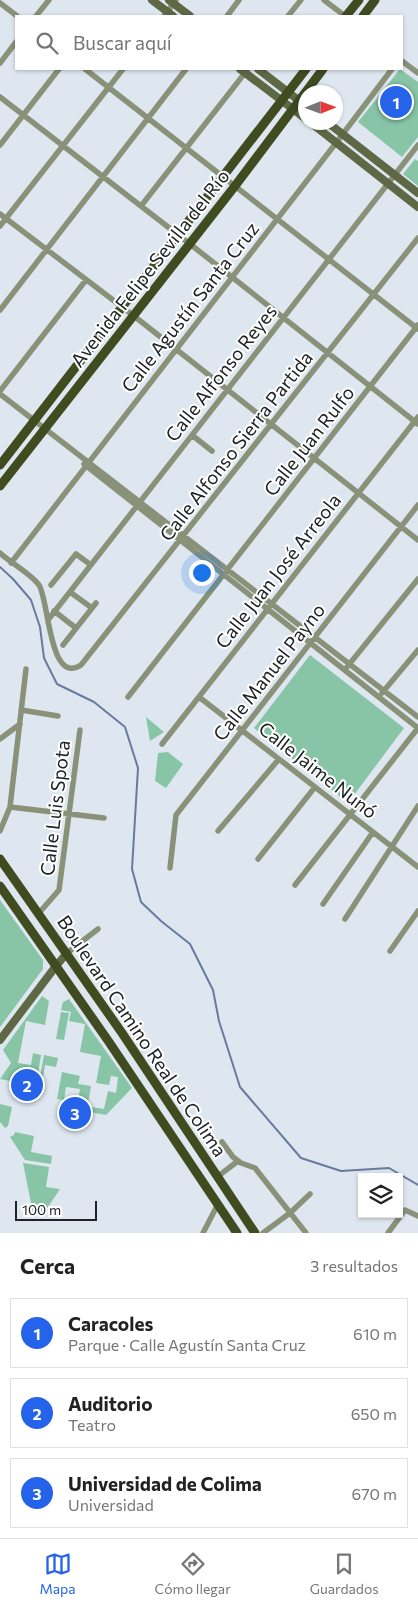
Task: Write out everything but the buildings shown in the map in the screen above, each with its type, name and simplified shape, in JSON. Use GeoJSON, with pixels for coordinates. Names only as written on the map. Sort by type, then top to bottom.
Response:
{"type":"FeatureCollection","features":[{"type":"Feature","properties":{"kind":"main road"},"geometry":{"type":"LineString","coordinates":[[152,0],[168,15]]}},
{"type":"Feature","properties":{"kind":"main road"},"geometry":{"type":"LineString","coordinates":[[347,15],[358,0]]}},
{"type":"Feature","properties":{"kind":"main road"},"geometry":{"type":"LineString","coordinates":[[364,15],[375,0]]}},
{"type":"Feature","properties":{"kind":"main road"},"geometry":{"type":"LineString","coordinates":[[173,1],[189,15]]}},
{"type":"Feature","properties":{"kind":"main road"},"geometry":{"type":"LineString","coordinates":[[244,70],[298,113]]}},
{"type":"Feature","properties":{"kind":"main road"},"geometry":{"type":"LineString","coordinates":[[259,70],[298,100]]}},
{"type":"Feature","properties":{"kind":"main road","name":"Avenida Felipe Sevilla del Río"},"geometry":{"type":"LineString","coordinates":[[0,465],[305,70]]}},
{"type":"Feature","properties":{"kind":"main road","name":"Avenida Felipe Sevilla del Río"},"geometry":{"type":"LineString","coordinates":[[313,85],[321,70]]}},
{"type":"Feature","properties":{"kind":"main road","name":"Avenida Felipe Sevilla del Río"},"geometry":{"type":"LineString","coordinates":[[0,486],[190,244],[292,108],[298,105]]}},
{"type":"Feature","properties":{"kind":"main road"},"geometry":{"type":"LineString","coordinates":[[320,130],[418,207]]}},
{"type":"Feature","properties":{"kind":"main road"},"geometry":{"type":"LineString","coordinates":[[338,130],[418,193]]}},
{"type":"Feature","properties":{"kind":"main road","name":"Boulevard Camino Real de Colima"},"geometry":{"type":"LineString","coordinates":[[0,859],[4,872],[39,913],[67,953],[167,1099],[255,1233]]}},
{"type":"Feature","properties":{"kind":"main road","name":"Boulevard Camino Real de Colima"},"geometry":{"type":"LineString","coordinates":[[0,886],[109,1042],[237,1233]]}},
{"type":"Feature","properties":{"kind":"main road"},"geometry":{"type":"LineString","coordinates":[[0,1040],[67,953]]}},
{"type":"Feature","properties":{"kind":"main road"},"geometry":{"type":"LineString","coordinates":[[109,1042],[122,1033]]}},
{"type":"Feature","properties":{"kind":"main road"},"geometry":{"type":"LineString","coordinates":[[152,1108],[167,1099]]}},
{"type":"Feature","properties":{"kind":"street"},"geometry":{"type":"LineString","coordinates":[[37,15],[49,0]]}},
{"type":"Feature","properties":{"kind":"street"},"geometry":{"type":"LineString","coordinates":[[228,15],[239,0]]}},
{"type":"Feature","properties":{"kind":"street"},"geometry":{"type":"LineString","coordinates":[[289,15],[301,0]]}},
{"type":"Feature","properties":{"kind":"street"},"geometry":{"type":"LineString","coordinates":[[324,0],[345,15]]}},
{"type":"Feature","properties":{"kind":"street"},"geometry":{"type":"LineString","coordinates":[[168,15],[173,1]]}},
{"type":"Feature","properties":{"kind":"street"},"geometry":{"type":"LineString","coordinates":[[0,3],[17,15]]}},
{"type":"Feature","properties":{"kind":"street"},"geometry":{"type":"LineString","coordinates":[[0,63],[15,43]]}},
{"type":"Feature","properties":{"kind":"street"},"geometry":{"type":"LineString","coordinates":[[403,61],[418,73]]}},
{"type":"Feature","properties":{"kind":"street"},"geometry":{"type":"LineString","coordinates":[[0,144],[58,70]]}},
{"type":"Feature","properties":{"kind":"street"},"geometry":{"type":"LineString","coordinates":[[86,70],[417,327]]}},
{"type":"Feature","properties":{"kind":"street"},"geometry":{"type":"LineString","coordinates":[[0,226],[122,70]]}},
{"type":"Feature","properties":{"kind":"street"},"geometry":{"type":"LineString","coordinates":[[0,310],[185,70]]}},
{"type":"Feature","properties":{"kind":"street"},"geometry":{"type":"LineString","coordinates":[[141,206],[244,70]]}},
{"type":"Feature","properties":{"kind":"street","name":"Calle Agustín Santa Cruz"},"geometry":{"type":"LineString","coordinates":[[11,562],[391,70]]}},
{"type":"Feature","properties":{"kind":"street"},"geometry":{"type":"LineString","coordinates":[[0,97],[178,234],[370,386],[417,420]]}},
{"type":"Feature","properties":{"kind":"street","name":"Calle Alfonso Reyes"},"geometry":{"type":"LineString","coordinates":[[48,620],[418,145]]}},
{"type":"Feature","properties":{"kind":"street"},"geometry":{"type":"LineString","coordinates":[[0,214],[134,316],[418,540]]}},
{"type":"Feature","properties":{"kind":"street","name":"Calle Alfonso Sierra Partida"},"geometry":{"type":"LineString","coordinates":[[48,620],[58,658],[68,669],[75,669],[81,665],[182,539],[418,238]]}},
{"type":"Feature","properties":{"kind":"street"},"geometry":{"type":"LineString","coordinates":[[86,280],[0,392],[182,539],[272,604],[418,717]]}},
{"type":"Feature","properties":{"kind":"street","name":"Calle Juan Rulfo"},"geometry":{"type":"LineString","coordinates":[[128,697],[417,327]]}},
{"type":"Feature","properties":{"kind":"street","name":"Calle Juan José Arreola"},"geometry":{"type":"LineString","coordinates":[[162,744],[417,420]]}},
{"type":"Feature","properties":{"kind":"street"},"geometry":{"type":"LineString","coordinates":[[192,434],[212,451]]}},
{"type":"Feature","properties":{"kind":"street","name":"Calle Manuel Payno"},"geometry":{"type":"LineString","coordinates":[[170,868],[176,815],[418,505]]}},
{"type":"Feature","properties":{"kind":"street"},"geometry":{"type":"LineString","coordinates":[[0,554],[39,586],[48,620]]}},
{"type":"Feature","properties":{"kind":"street"},"geometry":{"type":"LineString","coordinates":[[51,584],[76,554],[91,565]]}},
{"type":"Feature","properties":{"kind":"street"},"geometry":{"type":"LineString","coordinates":[[226,572],[267,609],[418,728],[295,885]]}},
{"type":"Feature","properties":{"kind":"street"},"geometry":{"type":"LineString","coordinates":[[344,670],[418,579]]}},
{"type":"Feature","properties":{"kind":"street"},"geometry":{"type":"LineString","coordinates":[[63,645],[94,605],[70,592]]}},
{"type":"Feature","properties":{"kind":"street"},"geometry":{"type":"LineString","coordinates":[[54,611],[76,628]]}},
{"type":"Feature","properties":{"kind":"street"},"geometry":{"type":"LineString","coordinates":[[379,697],[418,650]]}},
{"type":"Feature","properties":{"kind":"street"},"geometry":{"type":"LineString","coordinates":[[0,831],[10,807],[26,669]]}},
{"type":"Feature","properties":{"kind":"street","name":"Calle Jaime Nunó"},"geometry":{"type":"LineString","coordinates":[[199,697],[418,867]]}},
{"type":"Feature","properties":{"kind":"street","name":"Calle Luis Spota"},"geometry":{"type":"LineString","coordinates":[[21,710],[58,716]]}},
{"type":"Feature","properties":{"kind":"street"},"geometry":{"type":"LineString","coordinates":[[0,739],[20,724]]}},
{"type":"Feature","properties":{"kind":"street","name":"Calle Luis Spota"},"geometry":{"type":"LineString","coordinates":[[39,913],[59,890],[80,730]]}},
{"type":"Feature","properties":{"kind":"street"},"geometry":{"type":"LineString","coordinates":[[218,832],[279,759]]}},
{"type":"Feature","properties":{"kind":"street"},"geometry":{"type":"LineString","coordinates":[[258,859],[315,788]]}},
{"type":"Feature","properties":{"kind":"street"},"geometry":{"type":"LineString","coordinates":[[345,919],[418,806]]}},
{"type":"Feature","properties":{"kind":"street"},"geometry":{"type":"LineString","coordinates":[[10,807],[104,818]]}},
{"type":"Feature","properties":{"kind":"street"},"geometry":{"type":"LineString","coordinates":[[323,904],[373,832]]}},
{"type":"Feature","properties":{"kind":"street"},"geometry":{"type":"LineString","coordinates":[[390,951],[418,911]]}},
{"type":"Feature","properties":{"kind":"street"},"geometry":{"type":"LineString","coordinates":[[67,953],[98,929]]}},
{"type":"Feature","properties":{"kind":"street"},"geometry":{"type":"LineString","coordinates":[[222,1142],[233,1158],[255,1168],[306,1233]]}},
{"type":"Feature","properties":{"kind":"street"},"geometry":{"type":"LineString","coordinates":[[217,1177],[238,1161]]}},
{"type":"Feature","properties":{"kind":"street"},"geometry":{"type":"LineString","coordinates":[[263,1233],[290,1213],[310,1194]]}},
{"type":"Feature","properties":{"kind":"street"},"geometry":{"type":"LineString","coordinates":[[203,1233],[218,1204]]}},
{"type":"Feature","properties":{"kind":"street"},"geometry":{"type":"LineString","coordinates":[[388,1233],[405,1210],[418,1216]]}},
{"type":"Feature","properties":{"kind":"green space"},"geometry":{"type":"Polygon","coordinates":[[[399,70],[418,82],[418,137],[402,157],[358,122],[399,70]]]}},
{"type":"Feature","properties":{"kind":"green space"},"geometry":{"type":"Polygon","coordinates":[[[415,159],[418,161],[418,186],[403,174],[415,159]]]}},
{"type":"Feature","properties":{"kind":"green space"},"geometry":{"type":"Polygon","coordinates":[[[310,655],[404,728],[348,803],[254,728],[310,655]]]}},
{"type":"Feature","properties":{"kind":"green space"},"geometry":{"type":"Polygon","coordinates":[[[146,717],[164,732],[150,741],[146,717]]]}},
{"type":"Feature","properties":{"kind":"green space"},"geometry":{"type":"Polygon","coordinates":[[[168,752],[183,764],[166,788],[155,781],[158,753],[168,752]]]}},
{"type":"Feature","properties":{"kind":"green space"},"geometry":{"type":"Polygon","coordinates":[[[0,900],[43,960],[43,969],[0,1027],[0,900]]]}},
{"type":"Feature","properties":{"kind":"green space"},"geometry":{"type":"Polygon","coordinates":[[[42,996],[49,1001],[45,1025],[26,1021],[18,1063],[31,1065],[33,1053],[41,1055],[38,1074],[23,1071],[20,1083],[0,1079],[11,1063],[3,1050],[42,996]]]}},
{"type":"Feature","properties":{"kind":"green space"},"geometry":{"type":"Polygon","coordinates":[[[69,999],[132,1088],[106,1115],[90,1112],[91,1107],[104,1109],[108,1091],[116,1093],[118,1077],[111,1076],[109,1085],[96,1083],[101,1056],[80,1052],[85,1024],[69,1021],[71,1012],[61,1010],[63,1002],[69,999]]]}},
{"type":"Feature","properties":{"kind":"green space"},"geometry":{"type":"Polygon","coordinates":[[[61,1012],[69,1013],[64,1040],[56,1039],[61,1012]]]}},
{"type":"Feature","properties":{"kind":"green space"},"geometry":{"type":"Polygon","coordinates":[[[44,1055],[58,1058],[56,1067],[45,1065],[43,1078],[40,1077],[44,1055]]]}},
{"type":"Feature","properties":{"kind":"green space"},"geometry":{"type":"Polygon","coordinates":[[[62,1072],[80,1076],[78,1084],[91,1086],[84,1127],[77,1126],[79,1112],[76,1111],[80,1089],[66,1087],[64,1100],[57,1099],[62,1072]]]}},
{"type":"Feature","properties":{"kind":"green space"},"geometry":{"type":"Polygon","coordinates":[[[0,1104],[12,1107],[8,1126],[5,1128],[0,1122],[0,1104]]]}},
{"type":"Feature","properties":{"kind":"green space"},"geometry":{"type":"Polygon","coordinates":[[[15,1132],[34,1136],[31,1152],[52,1156],[51,1164],[25,1160],[10,1137],[15,1132]]]}},
{"type":"Feature","properties":{"kind":"green space"},"geometry":{"type":"Polygon","coordinates":[[[23,1163],[49,1167],[46,1187],[60,1189],[42,1216],[33,1213],[23,1163]]]}},
{"type":"Feature","properties":{"kind":"waterway"},"geometry":{"type":"LineString","coordinates":[[0,567],[31,600],[40,627],[44,658],[57,684],[94,702],[125,727],[138,768],[132,869],[141,902],[190,944],[213,990],[219,1021],[240,1087],[301,1158],[341,1171],[389,1168],[418,1185]]}},
{"type":"Feature","properties":{"kind":"place","name":"Caracoles"},"geometry":{"type":"Point","coordinates":[396,102]}},
{"type":"Feature","properties":{"kind":"place","name":"Auditorio"},"geometry":{"type":"Point","coordinates":[27,1085]}},
{"type":"Feature","properties":{"kind":"place","name":"Universidad de Colima"},"geometry":{"type":"Point","coordinates":[75,1113]}}]}
